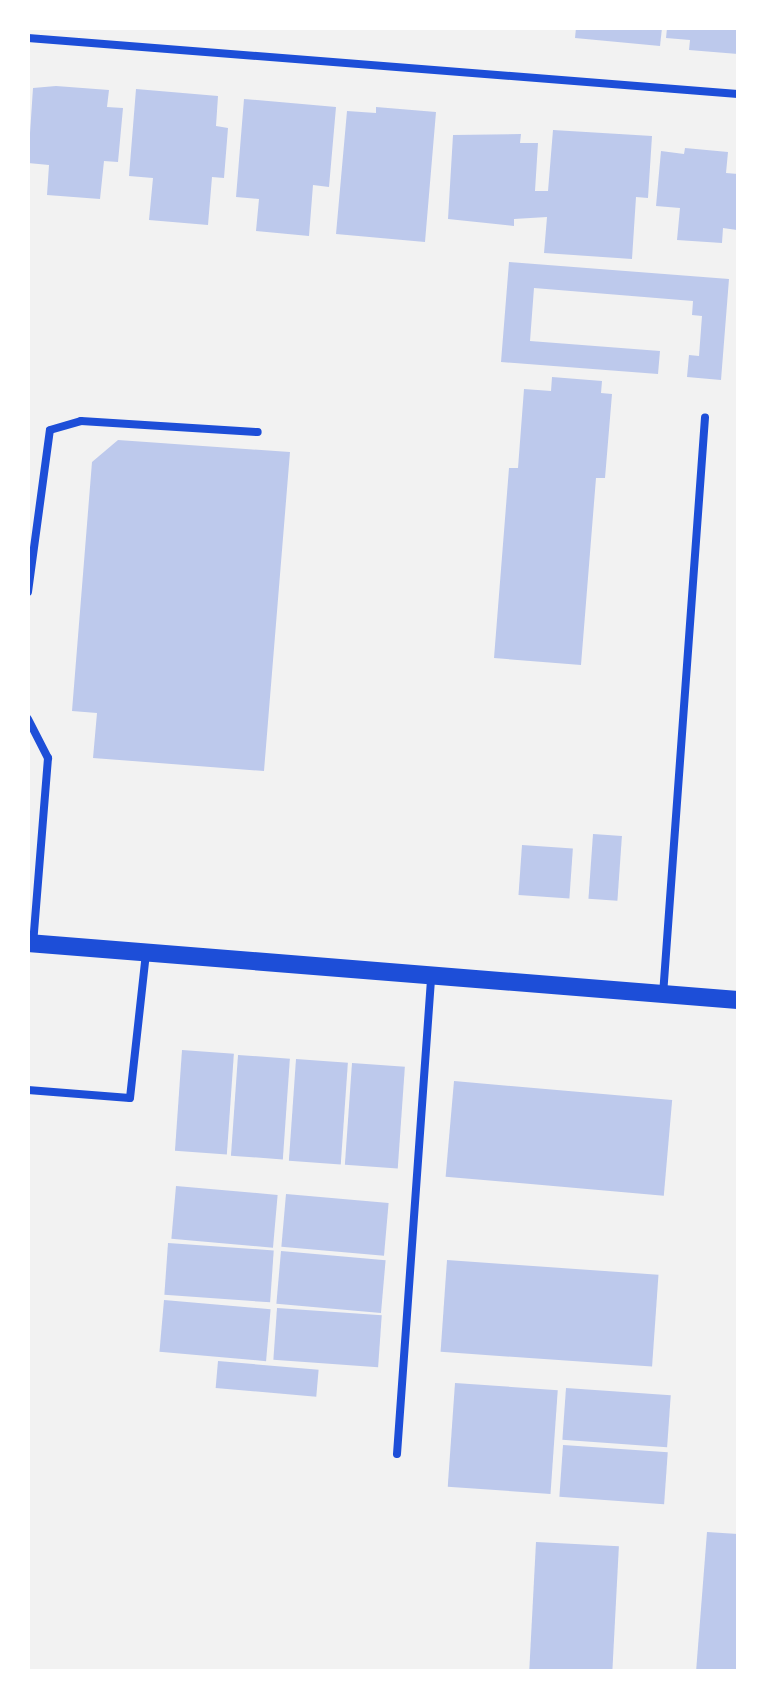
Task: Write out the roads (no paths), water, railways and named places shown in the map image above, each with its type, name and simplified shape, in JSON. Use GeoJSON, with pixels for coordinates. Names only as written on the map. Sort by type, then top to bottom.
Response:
{"type":"FeatureCollection","features":[{"type":"Feature","properties":{"kind":"street"},"geometry":{"type":"LineString","coordinates":[[30,943],[738,1000]]}},
{"type":"Feature","properties":{"kind":"lane"},"geometry":{"type":"LineString","coordinates":[[28,38],[738,94]]}},
{"type":"Feature","properties":{"kind":"lane"},"geometry":{"type":"LineString","coordinates":[[663,994],[705,418]]}},
{"type":"Feature","properties":{"kind":"lane"},"geometry":{"type":"LineString","coordinates":[[28,592],[50,430],[81,421],[258,432]]}},
{"type":"Feature","properties":{"kind":"lane"},"geometry":{"type":"LineString","coordinates":[[28,719],[48,758],[30,943]]}},
{"type":"Feature","properties":{"kind":"lane"},"geometry":{"type":"LineString","coordinates":[[28,1090],[130,1098],[146,952]]}},
{"type":"Feature","properties":{"kind":"lane"},"geometry":{"type":"LineString","coordinates":[[397,1454],[431,976]]}}]}
